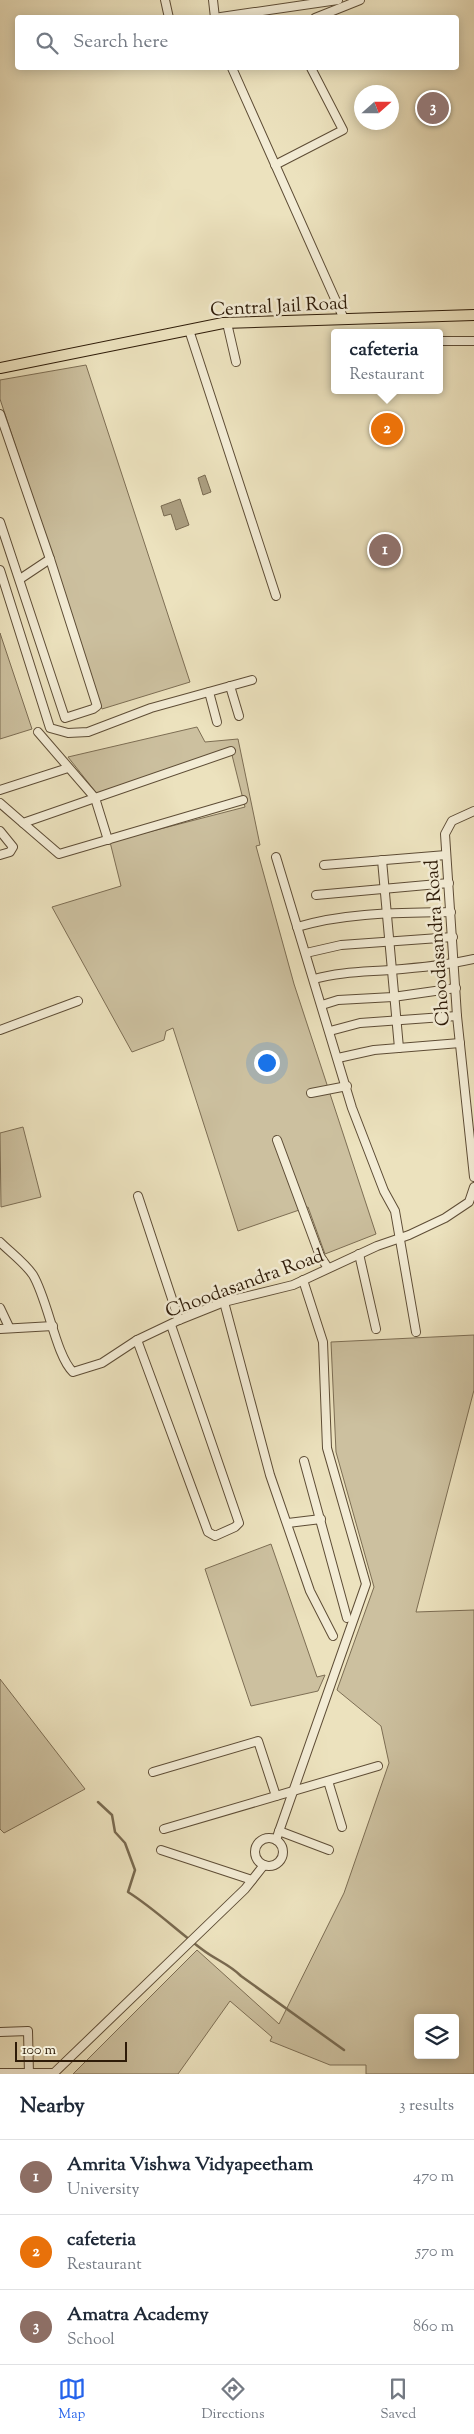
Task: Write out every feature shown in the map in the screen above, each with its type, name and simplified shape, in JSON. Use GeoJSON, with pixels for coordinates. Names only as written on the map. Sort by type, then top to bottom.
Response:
{"type":"FeatureCollection","features":[{"type":"Feature","properties":{"kind":"main road","name":"Central Jail Road"},"geometry":{"type":"LineString","coordinates":[[0,368],[227,323],[474,315]]}},
{"type":"Feature","properties":{"kind":"street"},"geometry":{"type":"LineString","coordinates":[[165,0],[168,15]]}},
{"type":"Feature","properties":{"kind":"street"},"geometry":{"type":"LineString","coordinates":[[213,0],[215,15]]}},
{"type":"Feature","properties":{"kind":"street"},"geometry":{"type":"LineString","coordinates":[[229,15],[338,0]]}},
{"type":"Feature","properties":{"kind":"street"},"geometry":{"type":"LineString","coordinates":[[322,15],[360,0]]}},
{"type":"Feature","properties":{"kind":"street"},"geometry":{"type":"LineString","coordinates":[[233,70],[344,319]]}},
{"type":"Feature","properties":{"kind":"street"},"geometry":{"type":"LineString","coordinates":[[275,164],[343,130],[312,70]]}},
{"type":"Feature","properties":{"kind":"street"},"geometry":{"type":"LineString","coordinates":[[227,323],[236,362]]}},
{"type":"Feature","properties":{"kind":"street"},"geometry":{"type":"LineString","coordinates":[[189,330],[276,596]]}},
{"type":"Feature","properties":{"kind":"street"},"geometry":{"type":"LineString","coordinates":[[443,341],[472,341]]}},
{"type":"Feature","properties":{"kind":"street"},"geometry":{"type":"LineString","coordinates":[[0,414],[50,559],[97,706],[93,709],[64,718],[0,522]]}},
{"type":"Feature","properties":{"kind":"street"},"geometry":{"type":"LineString","coordinates":[[20,579],[50,559]]}},
{"type":"Feature","properties":{"kind":"street"},"geometry":{"type":"LineString","coordinates":[[0,570],[50,728],[68,734],[88,732],[151,708],[252,680]]}},
{"type":"Feature","properties":{"kind":"street"},"geometry":{"type":"LineString","coordinates":[[230,686],[239,716]]}},
{"type":"Feature","properties":{"kind":"street"},"geometry":{"type":"LineString","coordinates":[[209,692],[217,722]]}},
{"type":"Feature","properties":{"kind":"street"},"geometry":{"type":"LineString","coordinates":[[38,732],[95,798],[108,840]]}},
{"type":"Feature","properties":{"kind":"street"},"geometry":{"type":"LineString","coordinates":[[23,823],[231,751]]}},
{"type":"Feature","properties":{"kind":"street"},"geometry":{"type":"LineString","coordinates":[[0,790],[68,768]]}},
{"type":"Feature","properties":{"kind":"street"},"geometry":{"type":"LineString","coordinates":[[0,803],[59,854],[243,800]]}},
{"type":"Feature","properties":{"kind":"street","name":"Choodasandra Road"},"geometry":{"type":"LineString","coordinates":[[474,811],[452,821],[445,834],[457,1016],[474,1177]]}},
{"type":"Feature","properties":{"kind":"street"},"geometry":{"type":"LineString","coordinates":[[0,832],[13,847],[10,852],[0,855]]}},
{"type":"Feature","properties":{"kind":"street"},"geometry":{"type":"LineString","coordinates":[[324,865],[446,855]]}},
{"type":"Feature","properties":{"kind":"street"},"geometry":{"type":"LineString","coordinates":[[276,857],[373,1164],[396,1211],[402,1236],[416,1332]]}},
{"type":"Feature","properties":{"kind":"street"},"geometry":{"type":"LineString","coordinates":[[382,860],[390,970],[399,1048]]}},
{"type":"Feature","properties":{"kind":"street"},"geometry":{"type":"LineString","coordinates":[[316,895],[449,883]]}},
{"type":"Feature","properties":{"kind":"street"},"geometry":{"type":"LineString","coordinates":[[297,927],[330,919],[386,914],[451,912]]}},
{"type":"Feature","properties":{"kind":"street"},"geometry":{"type":"LineString","coordinates":[[306,954],[341,945],[453,937]]}},
{"type":"Feature","properties":{"kind":"street"},"geometry":{"type":"LineString","coordinates":[[314,979],[346,972],[390,970],[474,959]]}},
{"type":"Feature","properties":{"kind":"street"},"geometry":{"type":"LineString","coordinates":[[322,1005],[354,998],[393,997],[456,988]]}},
{"type":"Feature","properties":{"kind":"street"},"geometry":{"type":"LineString","coordinates":[[0,1030],[78,1001]]}},
{"type":"Feature","properties":{"kind":"street"},"geometry":{"type":"LineString","coordinates":[[330,1031],[360,1023],[457,1016]]}},
{"type":"Feature","properties":{"kind":"street"},"geometry":{"type":"LineString","coordinates":[[338,1058],[374,1050],[460,1043]]}},
{"type":"Feature","properties":{"kind":"street"},"geometry":{"type":"LineString","coordinates":[[311,1093],[347,1086]]}},
{"type":"Feature","properties":{"kind":"street"},"geometry":{"type":"LineString","coordinates":[[277,1140],[320,1256],[328,1268]]}},
{"type":"Feature","properties":{"kind":"street","name":"Choodasandra Road"},"geometry":{"type":"LineString","coordinates":[[0,1242],[32,1275],[53,1326],[66,1365],[73,1372],[102,1363],[137,1340],[179,1320],[224,1302],[293,1285],[359,1254],[445,1218],[469,1202],[474,1188]]}},
{"type":"Feature","properties":{"kind":"street"},"geometry":{"type":"LineString","coordinates":[[138,1196],[179,1320]]}},
{"type":"Feature","properties":{"kind":"street"},"geometry":{"type":"LineString","coordinates":[[359,1254],[376,1329]]}},
{"type":"Feature","properties":{"kind":"street"},"geometry":{"type":"LineString","coordinates":[[276,1840],[264,1839],[256,1847],[257,1858],[264,1865],[272,1866],[282,1858],[282,1850],[276,1840],[366,1584],[328,1448],[322,1342],[303,1280]]}},
{"type":"Feature","properties":{"kind":"street"},"geometry":{"type":"LineString","coordinates":[[224,1302],[270,1474],[310,1591],[332,1636]]}},
{"type":"Feature","properties":{"kind":"street"},"geometry":{"type":"LineString","coordinates":[[0,1308],[9,1327]]}},
{"type":"Feature","properties":{"kind":"street"},"geometry":{"type":"LineString","coordinates":[[137,1340],[208,1532],[215,1536],[235,1528],[239,1523],[171,1325]]}},
{"type":"Feature","properties":{"kind":"street"},"geometry":{"type":"LineString","coordinates":[[0,1328],[53,1326]]}},
{"type":"Feature","properties":{"kind":"street"},"geometry":{"type":"LineString","coordinates":[[304,1461],[347,1618]]}},
{"type":"Feature","properties":{"kind":"street"},"geometry":{"type":"LineString","coordinates":[[288,1523],[321,1519]]}},
{"type":"Feature","properties":{"kind":"street"},"geometry":{"type":"LineString","coordinates":[[153,1772],[258,1741],[276,1796]]}},
{"type":"Feature","properties":{"kind":"street"},"geometry":{"type":"LineString","coordinates":[[164,1829],[378,1766]]}},
{"type":"Feature","properties":{"kind":"street"},"geometry":{"type":"LineString","coordinates":[[328,1781],[342,1827]]}},
{"type":"Feature","properties":{"kind":"street"},"geometry":{"type":"LineString","coordinates":[[279,1831],[329,1850]]}},
{"type":"Feature","properties":{"kind":"street"},"geometry":{"type":"LineString","coordinates":[[161,1850],[252,1880]]}},
{"type":"Feature","properties":{"kind":"street"},"geometry":{"type":"LineString","coordinates":[[0,2073],[54,2074],[252,1880],[264,1865]]}},
{"type":"Feature","properties":{"kind":"street"},"geometry":{"type":"LineString","coordinates":[[0,2032],[28,2031],[29,2074]]}},
{"type":"Feature","properties":{"kind":"shaded area"},"geometry":{"type":"Polygon","coordinates":[[[86,365],[190,682],[102,709],[0,399],[0,380],[86,365]]]}},
{"type":"Feature","properties":{"kind":"shaded area"},"geometry":{"type":"Polygon","coordinates":[[[205,475],[211,492],[203,495],[198,478],[205,475]]]}},
{"type":"Feature","properties":{"kind":"shaded area"},"geometry":{"type":"Polygon","coordinates":[[[180,499],[189,525],[176,530],[171,514],[164,516],[161,506],[180,499]]]}},
{"type":"Feature","properties":{"kind":"shaded area"},"geometry":{"type":"Polygon","coordinates":[[[0,633],[32,729],[0,739],[0,633]]]}},
{"type":"Feature","properties":{"kind":"shaded area"},"geometry":{"type":"Polygon","coordinates":[[[197,727],[205,742],[238,739],[260,845],[256,846],[294,984],[376,1234],[325,1254],[308,1207],[238,1231],[173,1028],[166,1031],[164,1040],[132,1052],[52,907],[121,886],[110,842],[245,807],[231,751],[98,795],[68,757],[197,727]]]}},
{"type":"Feature","properties":{"kind":"shaded area"},"geometry":{"type":"Polygon","coordinates":[[[23,1127],[41,1197],[1,1207],[0,1133],[23,1127]]]}},
{"type":"Feature","properties":{"kind":"shaded area"},"geometry":{"type":"Polygon","coordinates":[[[474,1335],[474,1390],[416,1612],[474,1610],[474,2074],[366,2074],[366,2065],[330,2065],[270,2041],[272,2037],[230,2001],[178,2074],[73,2074],[197,1950],[279,2024],[344,1893],[389,1763],[381,1726],[337,1690],[374,1587],[336,1452],[331,1342],[474,1335]]]}},
{"type":"Feature","properties":{"kind":"shaded area"},"geometry":{"type":"Polygon","coordinates":[[[271,1544],[317,1677],[325,1675],[318,1691],[251,1706],[205,1569],[271,1544]]]}},
{"type":"Feature","properties":{"kind":"shaded area"},"geometry":{"type":"Polygon","coordinates":[[[0,1679],[85,1789],[4,1833],[0,1829],[0,1679]]]}},
{"type":"Feature","properties":{"kind":"waterway"},"geometry":{"type":"LineString","coordinates":[[98,1802],[112,1815],[115,1832],[125,1843],[135,1870],[128,1892],[203,1950],[232,1968],[344,2050]]}},
{"type":"Feature","properties":{"kind":"place","name":"Amatra Academy"},"geometry":{"type":"Point","coordinates":[433,108]}},
{"type":"Feature","properties":{"kind":"place","name":"cafeteria"},"geometry":{"type":"Point","coordinates":[387,429]}},
{"type":"Feature","properties":{"kind":"place","name":"Amrita Vishwa Vidyapeetham"},"geometry":{"type":"Point","coordinates":[385,550]}}]}
